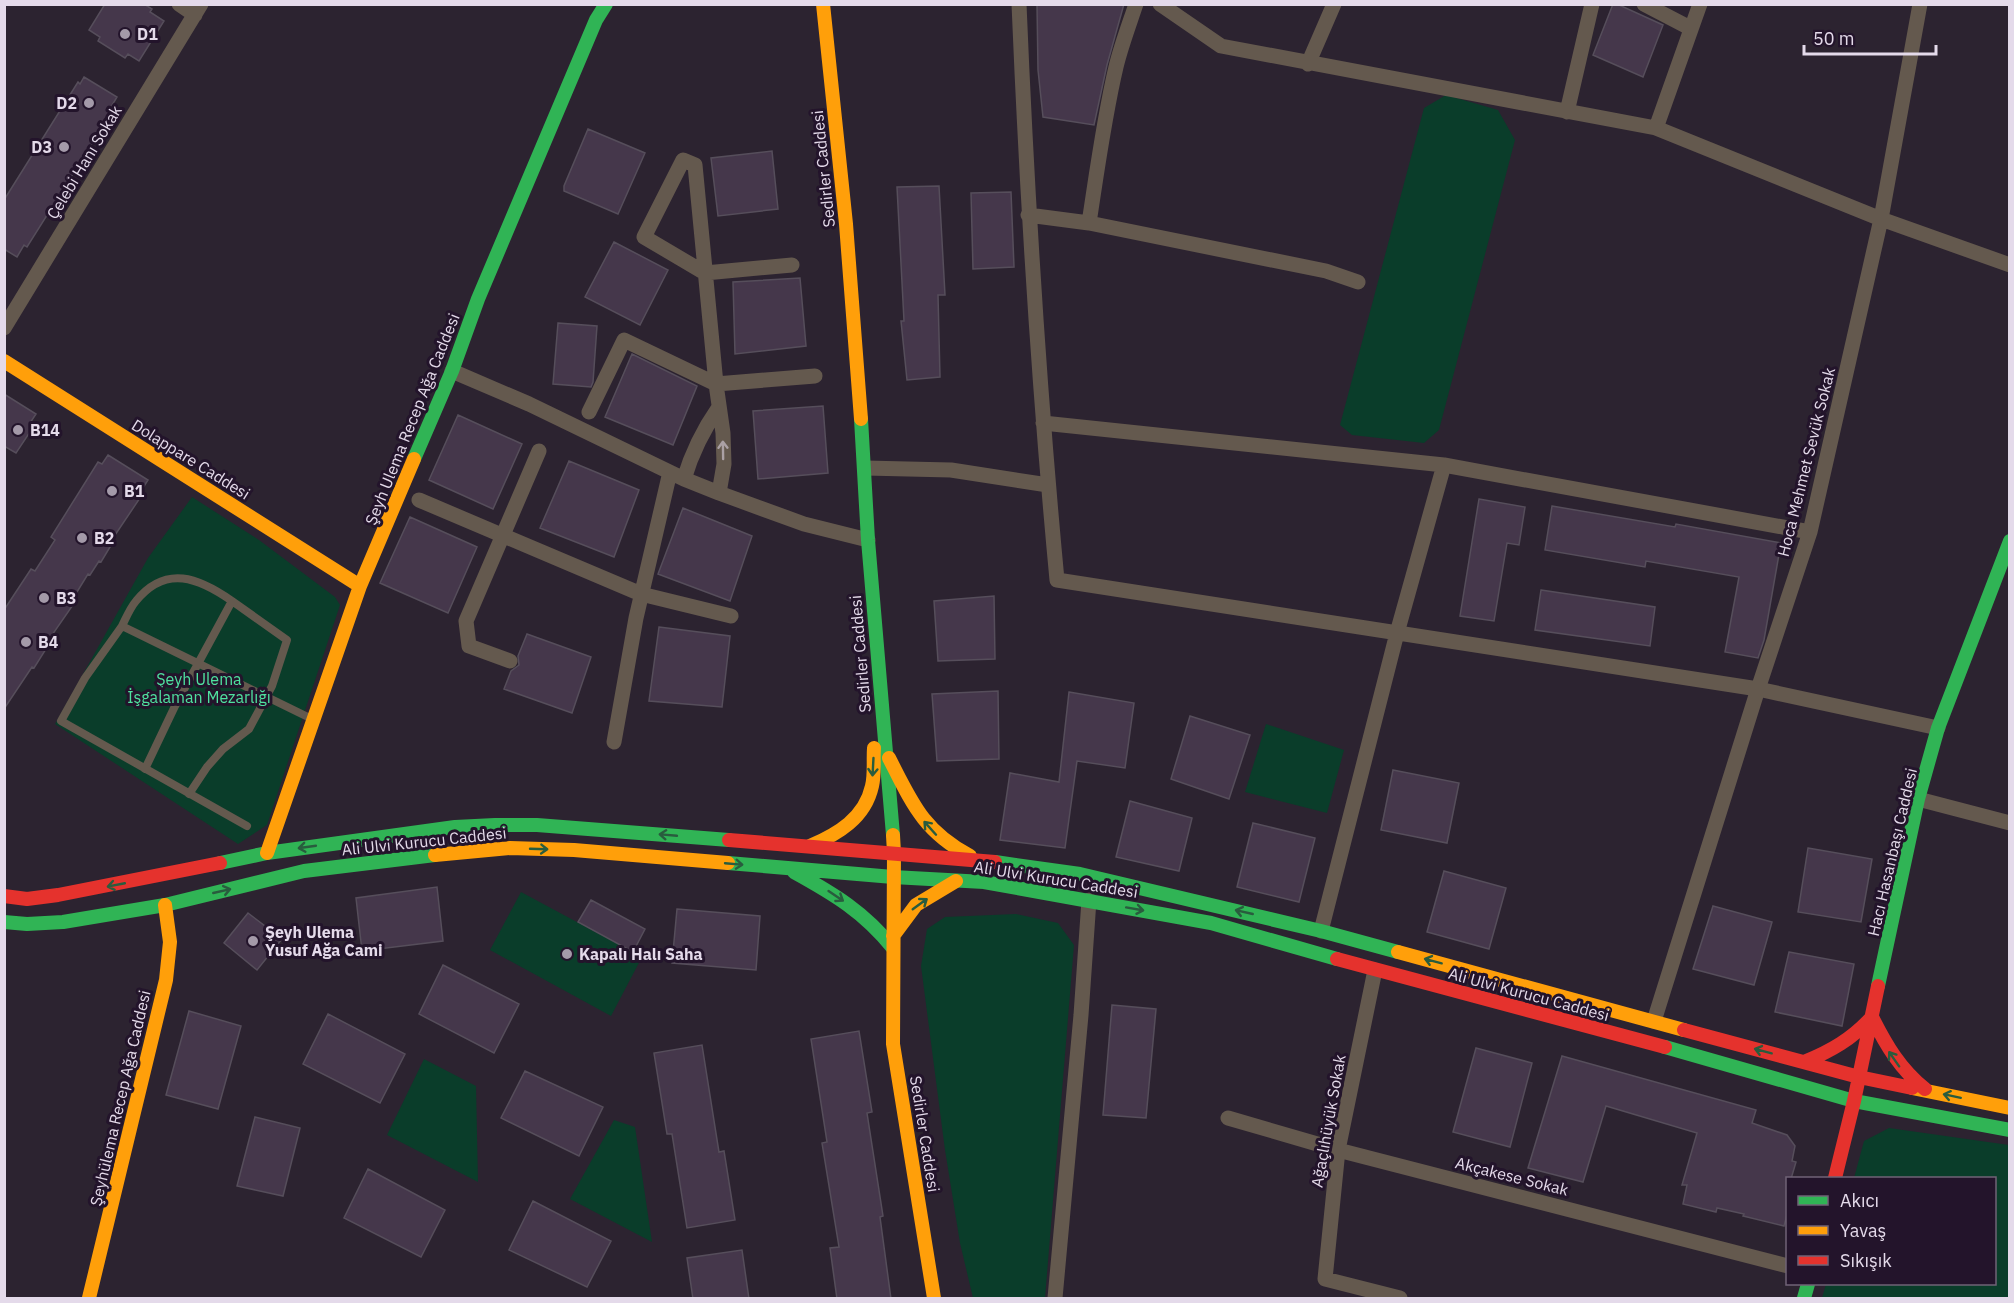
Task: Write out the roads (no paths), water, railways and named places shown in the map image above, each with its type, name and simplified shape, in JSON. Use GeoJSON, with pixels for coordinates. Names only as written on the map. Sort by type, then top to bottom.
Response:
{"type":"FeatureCollection","features":[{"type":"Feature","properties":{"kind":"main road","name":"Şeyh Ulema Recep Ağa Caddesi"},"geometry":{"type":"LineString","coordinates":[[267,853],[360,586],[452,371],[478,298],[596,20],[606,4]]}},
{"type":"Feature","properties":{"kind":"main road","name":"Sedirler Caddesi"},"geometry":{"type":"LineString","coordinates":[[823,4],[846,225],[865,468],[868,540],[894,853],[893,1044],[934,1299]]}},
{"type":"Feature","properties":{"kind":"main road","name":"Dolappare Caddesi"},"geometry":{"type":"LineString","coordinates":[[4,361],[360,586]]}},
{"type":"Feature","properties":{"kind":"main road","name":"Hacı Hasanbaşı Caddesi"},"geometry":{"type":"LineString","coordinates":[[1835,1177],[1854,1101],[1918,799],[1938,728],[2010,541]]}},
{"type":"Feature","properties":{"kind":"main road"},"geometry":{"type":"LineString","coordinates":[[809,846],[832,837],[850,824],[863,809],[872,787],[878,667]]}},
{"type":"Feature","properties":{"kind":"main road"},"geometry":{"type":"LineString","coordinates":[[885,751],[917,812],[928,828],[954,849],[978,860]]}},
{"type":"Feature","properties":{"kind":"main road","name":"Ali Ulvi Kurucu Caddesi"},"geometry":{"type":"LineString","coordinates":[[4,896],[27,899],[58,895],[267,853],[455,828],[495,825],[559,827],[978,860],[1080,874],[1321,931],[1859,1077],[2010,1108]]}},
{"type":"Feature","properties":{"kind":"main road","name":"Ali Ulvi Kurucu Caddesi"},"geometry":{"type":"LineString","coordinates":[[4,922],[27,924],[63,922],[165,905],[304,872],[458,852],[510,848],[574,850],[893,877],[984,882],[1211,923],[1376,970],[1668,1047],[1854,1101],[2010,1130]]}},
{"type":"Feature","properties":{"kind":"main road"},"geometry":{"type":"LineString","coordinates":[[785,868],[850,905],[893,942],[916,905],[956,881]]}},
{"type":"Feature","properties":{"kind":"main road","name":"Şeyhülema Recep Ağa Caddesi"},"geometry":{"type":"LineString","coordinates":[[89,1299],[171,954],[170,930],[165,905]]}},
{"type":"Feature","properties":{"kind":"main road"},"geometry":{"type":"LineString","coordinates":[[1804,1062],[1838,1048],[1856,1035],[1872,1017],[1896,1063],[1928,1091]]}},
{"type":"Feature","properties":{"kind":"street"},"geometry":{"type":"LineString","coordinates":[[179,4],[198,10]]}},
{"type":"Feature","properties":{"kind":"street"},"geometry":{"type":"LineString","coordinates":[[1018,4],[1028,214],[1057,580],[1758,689],[1938,728]]}},
{"type":"Feature","properties":{"kind":"street"},"geometry":{"type":"LineString","coordinates":[[1089,223],[1113,80],[1136,4]]}},
{"type":"Feature","properties":{"kind":"street"},"geometry":{"type":"LineString","coordinates":[[1160,4],[1221,46],[1656,128],[1881,219],[2010,265]]}},
{"type":"Feature","properties":{"kind":"street"},"geometry":{"type":"LineString","coordinates":[[1308,64],[1334,4]]}},
{"type":"Feature","properties":{"kind":"street"},"geometry":{"type":"LineString","coordinates":[[1567,112],[1592,4]]}},
{"type":"Feature","properties":{"kind":"street"},"geometry":{"type":"LineString","coordinates":[[1644,4],[1690,28]]}},
{"type":"Feature","properties":{"kind":"street"},"geometry":{"type":"LineString","coordinates":[[1656,128],[1700,4]]}},
{"type":"Feature","properties":{"kind":"street","name":"Hoca Mehmet Sevük Sokak"},"geometry":{"type":"LineString","coordinates":[[1654,1022],[1758,689],[1810,532],[1881,219],[1920,4]]}},
{"type":"Feature","properties":{"kind":"street","name":"Çelebi Hanı Sokak"},"geometry":{"type":"LineString","coordinates":[[4,328],[198,10]]}},
{"type":"Feature","properties":{"kind":"street"},"geometry":{"type":"LineString","coordinates":[[719,493],[724,464],[723,433],[716,384],[705,273],[695,165],[683,160],[644,237],[705,273],[792,264]]}},
{"type":"Feature","properties":{"kind":"street"},"geometry":{"type":"LineString","coordinates":[[1028,214],[1089,223],[1326,271],[1358,282]]}},
{"type":"Feature","properties":{"kind":"street"},"geometry":{"type":"LineString","coordinates":[[589,412],[624,340],[716,384],[815,376]]}},
{"type":"Feature","properties":{"kind":"street"},"geometry":{"type":"LineString","coordinates":[[452,371],[529,404],[719,493],[804,524],[868,540]]}},
{"type":"Feature","properties":{"kind":"street"},"geometry":{"type":"LineString","coordinates":[[684,478],[704,429],[719,407]]}},
{"type":"Feature","properties":{"kind":"street"},"geometry":{"type":"LineString","coordinates":[[1043,423],[1444,465],[1810,532]]}},
{"type":"Feature","properties":{"kind":"street"},"geometry":{"type":"LineString","coordinates":[[510,661],[469,646],[466,621],[539,451]]}},
{"type":"Feature","properties":{"kind":"street"},"geometry":{"type":"LineString","coordinates":[[1321,931],[1397,633],[1444,465]]}},
{"type":"Feature","properties":{"kind":"street"},"geometry":{"type":"LineString","coordinates":[[865,468],[951,470],[1048,485]]}},
{"type":"Feature","properties":{"kind":"street"},"geometry":{"type":"LineString","coordinates":[[614,742],[641,594],[670,472]]}},
{"type":"Feature","properties":{"kind":"street"},"geometry":{"type":"LineString","coordinates":[[419,500],[641,594],[730,616]]}},
{"type":"Feature","properties":{"kind":"street"},"geometry":{"type":"LineString","coordinates":[[1918,799],[2010,823]]}},
{"type":"Feature","properties":{"kind":"street"},"geometry":{"type":"LineString","coordinates":[[1055,1299],[1089,900]]}},
{"type":"Feature","properties":{"kind":"street","name":"Ağaçlıhüyük Sokak"},"geometry":{"type":"LineString","coordinates":[[1376,970],[1338,1150],[1325,1279],[1400,1299]]}},
{"type":"Feature","properties":{"kind":"street","name":"Akçakese Sokak"},"geometry":{"type":"LineString","coordinates":[[1228,1118],[1338,1150],[1786,1265]]}},
{"type":"Feature","properties":{"kind":"lane"},"geometry":{"type":"LineString","coordinates":[[189,794],[207,767],[223,749],[249,729],[267,698],[287,640],[210,586],[183,577],[164,580],[148,589],[135,602],[61,721],[189,794],[247,826]]}},
{"type":"Feature","properties":{"kind":"lane"},"geometry":{"type":"LineString","coordinates":[[145,769],[232,601]]}},
{"type":"Feature","properties":{"kind":"lane"},"geometry":{"type":"LineString","coordinates":[[122,626],[314,719]]}},
{"type":"Feature","properties":{"kind":"place","name":"D1"},"geometry":{"type":"Point","coordinates":[125,34]}},
{"type":"Feature","properties":{"kind":"place","name":"D2"},"geometry":{"type":"Point","coordinates":[89,103]}},
{"type":"Feature","properties":{"kind":"place","name":"D3"},"geometry":{"type":"Point","coordinates":[64,147]}},
{"type":"Feature","properties":{"kind":"place","name":"B14"},"geometry":{"type":"Point","coordinates":[18,430]}},
{"type":"Feature","properties":{"kind":"place","name":"B1"},"geometry":{"type":"Point","coordinates":[112,491]}},
{"type":"Feature","properties":{"kind":"place","name":"B2"},"geometry":{"type":"Point","coordinates":[82,538]}},
{"type":"Feature","properties":{"kind":"place","name":"B3"},"geometry":{"type":"Point","coordinates":[44,598]}},
{"type":"Feature","properties":{"kind":"place","name":"B4"},"geometry":{"type":"Point","coordinates":[26,642]}},
{"type":"Feature","properties":{"kind":"place","name":"Şeyh Ulema Yusuf Ağa Cami"},"geometry":{"type":"Point","coordinates":[253,941]}},
{"type":"Feature","properties":{"kind":"place","name":"Kapalı Halı Saha"},"geometry":{"type":"Point","coordinates":[567,954]}},
{"type":"Feature","properties":{"kind":"park label","name":"Şeyh Ulema İşgalaman Mezarlığı"},"geometry":{"type":"Point","coordinates":[199,688]}}]}
